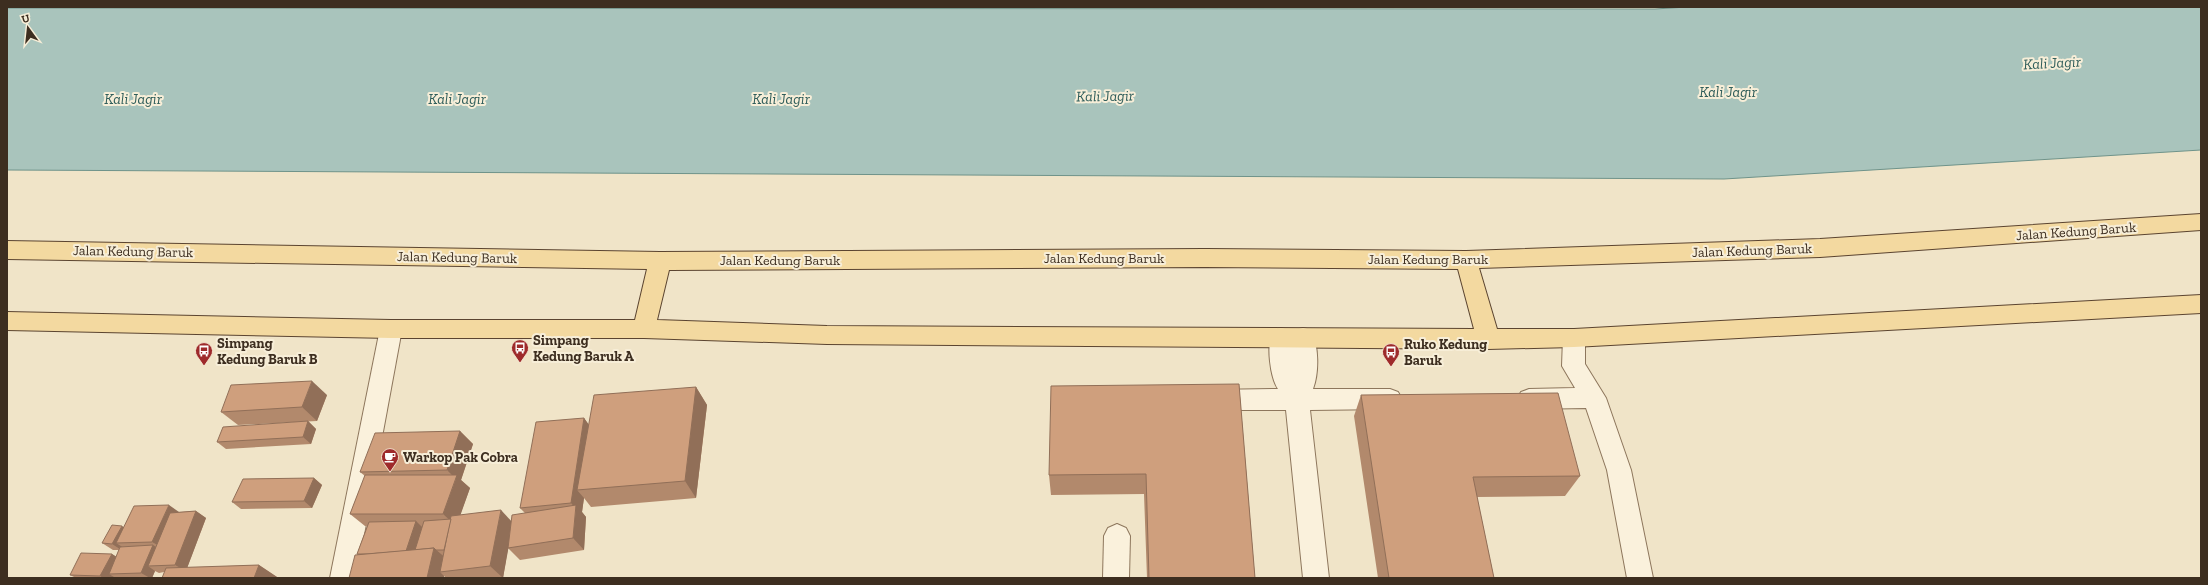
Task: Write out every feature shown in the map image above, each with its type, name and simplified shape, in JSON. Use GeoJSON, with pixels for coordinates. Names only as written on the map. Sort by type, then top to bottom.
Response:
{"type":"FeatureCollection","features":[{"type":"Feature","properties":{"kind":"main road","name":"Jalan Kedung Baruk"},"geometry":{"type":"LineString","coordinates":[[7,250],[660,261],[1197,258],[1466,260],[1820,248],[2201,222]]}},
{"type":"Feature","properties":{"kind":"main road"},"geometry":{"type":"LineString","coordinates":[[1466,260],[1488,339]]}},
{"type":"Feature","properties":{"kind":"main road"},"geometry":{"type":"LineString","coordinates":[[644,329],[660,261]]}},
{"type":"Feature","properties":{"kind":"main road"},"geometry":{"type":"LineString","coordinates":[[7,321],[392,329],[644,329],[827,335],[1488,339],[1574,338],[2201,304]]}},
{"type":"Feature","properties":{"kind":"street"},"geometry":{"type":"LineString","coordinates":[[343,578],[392,329]]}},
{"type":"Feature","properties":{"kind":"street"},"geometry":{"type":"LineString","coordinates":[[1292,337],[1283,378],[1297,400],[1316,578]]}},
{"type":"Feature","properties":{"kind":"street"},"geometry":{"type":"LineString","coordinates":[[1574,338],[1573,366],[1594,398],[1619,470],[1640,578]]}},
{"type":"Feature","properties":{"kind":"street"},"geometry":{"type":"LineString","coordinates":[[1508,399],[1594,398]]}},
{"type":"Feature","properties":{"kind":"street"},"geometry":{"type":"LineString","coordinates":[[1194,400],[1414,399]]}},
{"type":"Feature","properties":{"kind":"street"},"geometry":{"type":"LineString","coordinates":[[1116,536],[1116,578]]}},
{"type":"Feature","properties":{"kind":"water","name":"Kali Jagir"},"geometry":{"type":"Polygon","coordinates":[[[1687,7],[2201,7],[2201,150],[1724,179],[7,170],[7,8],[1655,9],[1687,7]]]}},
{"type":"Feature","properties":{"kind":"building"},"geometry":{"type":"Polygon","coordinates":[[[312,381],[302,407],[221,412],[231,385],[312,381]]]}},
{"type":"Feature","properties":{"kind":"building"},"geometry":{"type":"Polygon","coordinates":[[[1239,384],[1255,578],[1149,578],[1146,474],[1049,475],[1051,386],[1239,384]]]}},
{"type":"Feature","properties":{"kind":"building"},"geometry":{"type":"Polygon","coordinates":[[[696,387],[685,481],[577,490],[594,395],[696,387]]]}},
{"type":"Feature","properties":{"kind":"building"},"geometry":{"type":"Polygon","coordinates":[[[1558,393],[1580,476],[1473,477],[1494,578],[1389,578],[1361,395],[1558,393]]]}},
{"type":"Feature","properties":{"kind":"building"},"geometry":{"type":"Polygon","coordinates":[[[584,418],[571,503],[520,508],[536,422],[584,418]]]}},
{"type":"Feature","properties":{"kind":"building"},"geometry":{"type":"Polygon","coordinates":[[[308,421],[303,437],[217,442],[223,427],[308,421]]]}},
{"type":"Feature","properties":{"kind":"building"},"geometry":{"type":"Polygon","coordinates":[[[460,431],[447,470],[360,472],[375,433],[460,431]]]}},
{"type":"Feature","properties":{"kind":"building"},"geometry":{"type":"Polygon","coordinates":[[[365,475],[457,475],[443,514],[350,514],[365,475]]]}},
{"type":"Feature","properties":{"kind":"building"},"geometry":{"type":"Polygon","coordinates":[[[314,478],[304,501],[232,502],[243,479],[314,478]]]}},
{"type":"Feature","properties":{"kind":"building"},"geometry":{"type":"Polygon","coordinates":[[[169,505],[152,542],[116,543],[134,506],[169,505]]]}},
{"type":"Feature","properties":{"kind":"building"},"geometry":{"type":"Polygon","coordinates":[[[576,505],[573,538],[508,548],[512,515],[576,505]]]}},
{"type":"Feature","properties":{"kind":"building"},"geometry":{"type":"Polygon","coordinates":[[[501,510],[490,566],[440,572],[451,516],[501,510]]]}},
{"type":"Feature","properties":{"kind":"building"},"geometry":{"type":"Polygon","coordinates":[[[196,511],[175,565],[148,566],[170,513],[196,511]]]}},
{"type":"Feature","properties":{"kind":"building"},"geometry":{"type":"Polygon","coordinates":[[[451,519],[444,550],[436,550],[434,548],[415,550],[424,521],[451,519]]]}},
{"type":"Feature","properties":{"kind":"building"},"geometry":{"type":"Polygon","coordinates":[[[416,521],[406,551],[357,554],[369,522],[416,521]]]}},
{"type":"Feature","properties":{"kind":"building"},"geometry":{"type":"Polygon","coordinates":[[[112,525],[122,526],[112,544],[102,543],[112,525]]]}},
{"type":"Feature","properties":{"kind":"building"},"geometry":{"type":"Polygon","coordinates":[[[153,545],[141,573],[109,574],[120,547],[153,545]]]}},
{"type":"Feature","properties":{"kind":"building"},"geometry":{"type":"Polygon","coordinates":[[[434,548],[427,578],[349,578],[355,555],[434,548]]]}},
{"type":"Feature","properties":{"kind":"building"},"geometry":{"type":"Polygon","coordinates":[[[81,553],[112,554],[100,576],[70,575],[81,553]]]}},
{"type":"Feature","properties":{"kind":"building"},"geometry":{"type":"Polygon","coordinates":[[[259,565],[254,578],[162,578],[166,568],[259,565]]]}},
{"type":"Feature","properties":{"kind":"place","name":"Simpang Kedung Baruk A"},"geometry":{"type":"Point","coordinates":[520,363]}},
{"type":"Feature","properties":{"kind":"place","name":"Simpang Kedung Baruk B"},"geometry":{"type":"Point","coordinates":[204,366]}},
{"type":"Feature","properties":{"kind":"place","name":"Ruko Kedung Baruk"},"geometry":{"type":"Point","coordinates":[1391,367]}},
{"type":"Feature","properties":{"kind":"place","name":"Warkop Pak Cobra"},"geometry":{"type":"Point","coordinates":[390,472]}}]}
